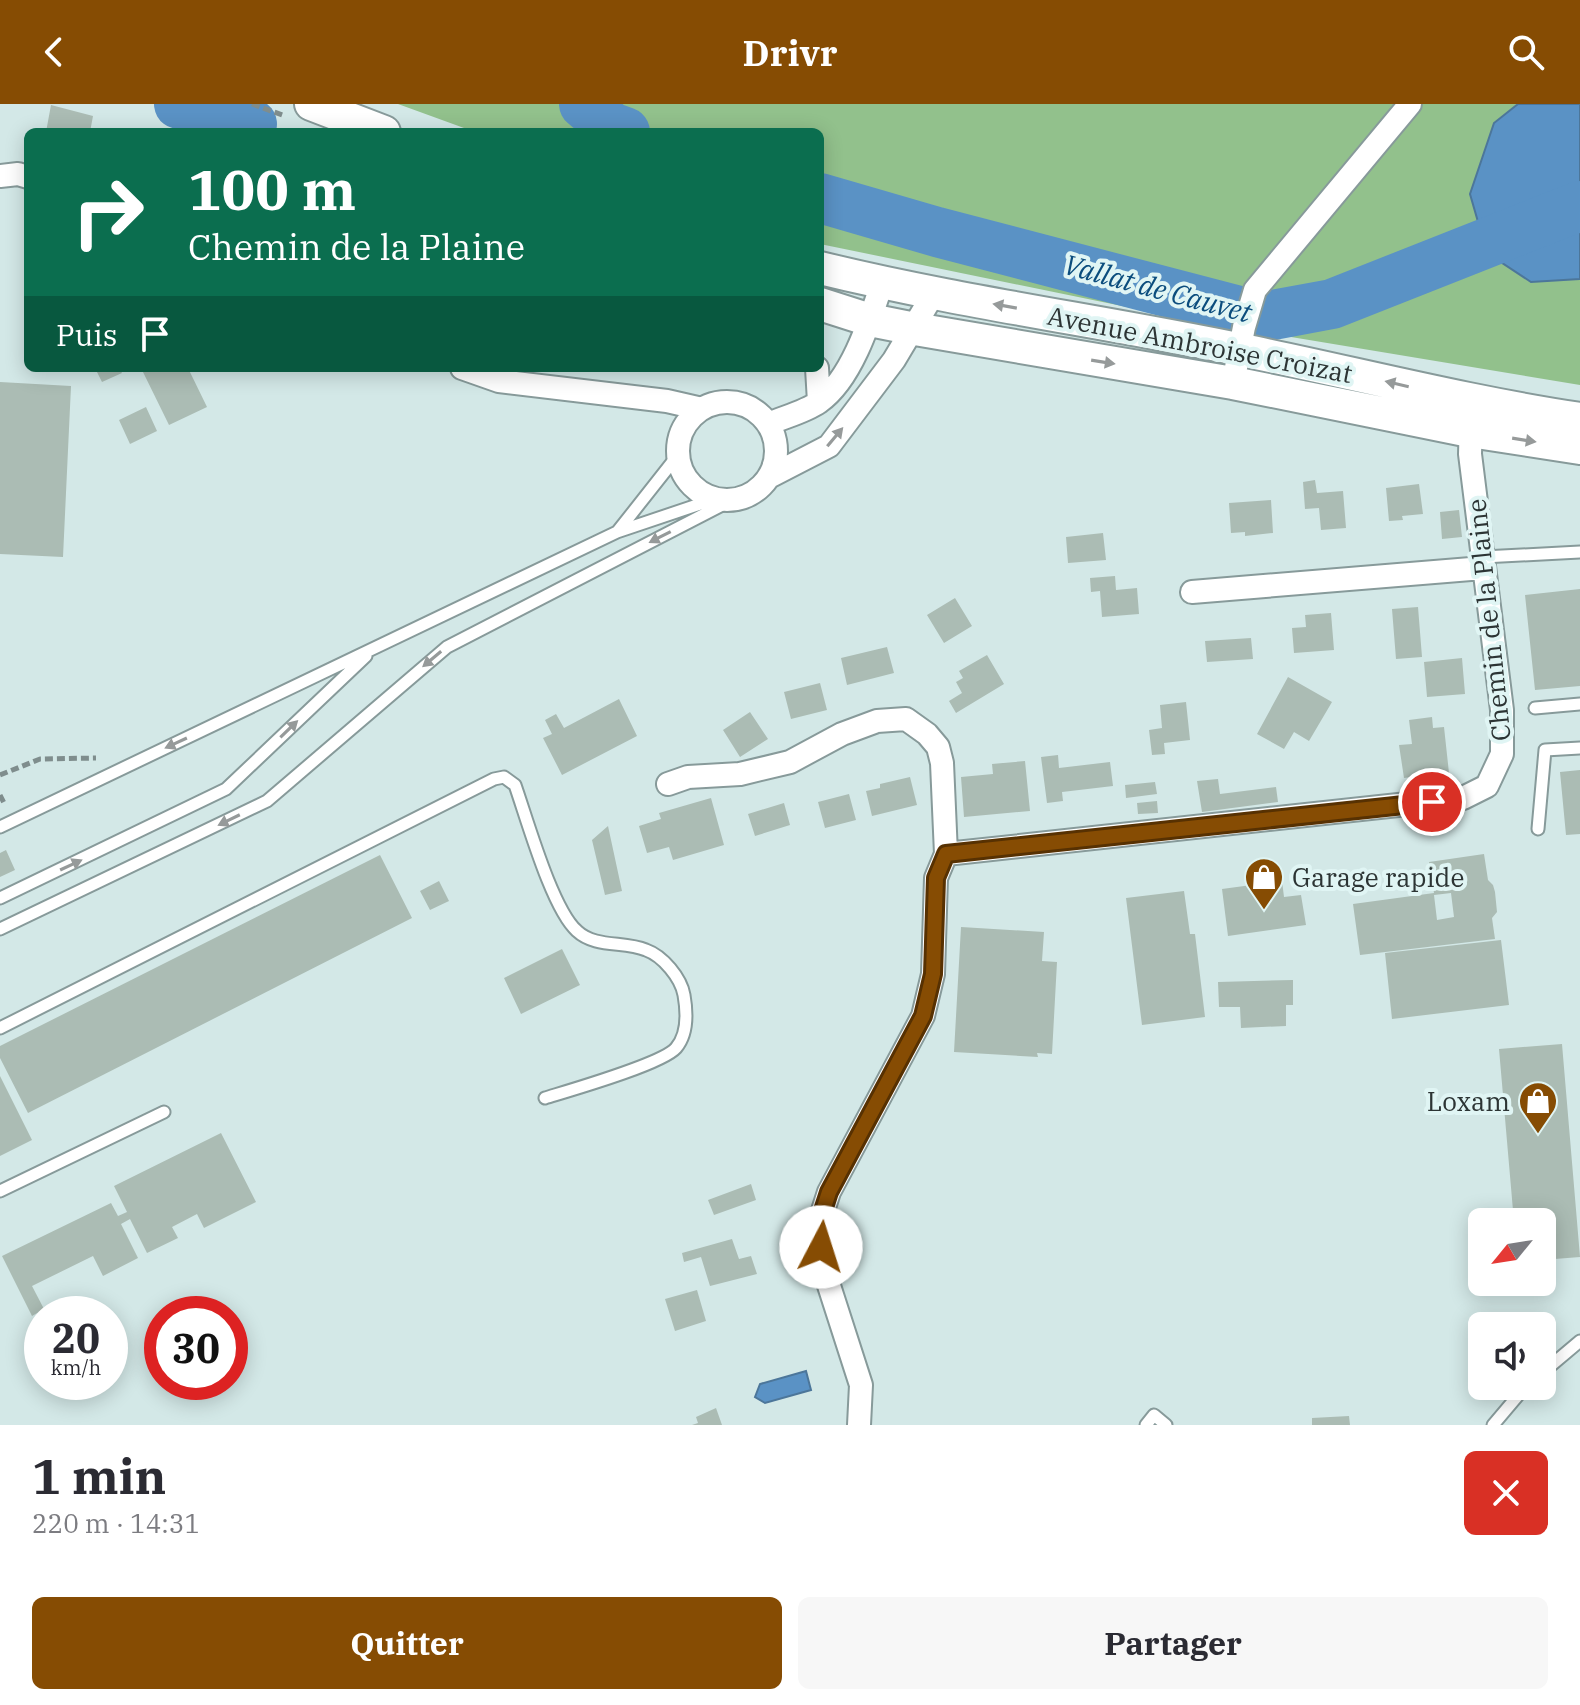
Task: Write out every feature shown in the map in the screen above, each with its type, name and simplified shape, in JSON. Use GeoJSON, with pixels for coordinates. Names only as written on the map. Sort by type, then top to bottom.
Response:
{"type":"FeatureCollection","features":[{"type":"Feature","properties":{"kind":"main road"},"geometry":{"type":"LineString","coordinates":[[311,104],[374,128]]}},
{"type":"Feature","properties":{"kind":"main road","name":"Avenue Ambroise Croizat"},"geometry":{"type":"LineString","coordinates":[[824,269],[934,293],[1242,338],[1471,416],[1580,448]]}},
{"type":"Feature","properties":{"kind":"main road","name":"Avenue Ambroise Croizat"},"geometry":{"type":"LineString","coordinates":[[824,305],[870,320],[915,329],[1233,383],[1471,416],[1580,419]]}},
{"type":"Feature","properties":{"kind":"street"},"geometry":{"type":"LineString","coordinates":[[1233,383],[1255,290],[1410,104]]}},
{"type":"Feature","properties":{"kind":"street"},"geometry":{"type":"LineString","coordinates":[[768,424],[819,402],[845,374],[870,320],[882,283]]}},
{"type":"Feature","properties":{"kind":"street"},"geometry":{"type":"LineString","coordinates":[[769,477],[776,450],[768,424],[758,412],[745,405],[716,403],[702,409],[683,428],[678,455],[681,470],[689,483],[701,494],[723,500],[746,497],[759,489],[769,477],[829,446],[915,329],[934,293]]}},
{"type":"Feature","properties":{"kind":"street"},"geometry":{"type":"LineString","coordinates":[[473,372],[499,381],[667,401],[702,409]]}},
{"type":"Feature","properties":{"kind":"street"},"geometry":{"type":"LineString","coordinates":[[817,372],[819,402]]}},
{"type":"Feature","properties":{"kind":"street","name":"Chemin de la Plaine"},"geometry":{"type":"LineString","coordinates":[[946,854],[1463,798],[1487,786],[1502,754],[1502,710],[1473,482],[1471,416]]}},
{"type":"Feature","properties":{"kind":"street"},"geometry":{"type":"LineString","coordinates":[[1192,592],[1483,562]]}},
{"type":"Feature","properties":{"kind":"street"},"geometry":{"type":"LineString","coordinates":[[668,784],[688,777],[740,774],[790,762],[842,734],[877,721],[906,719],[927,734],[938,747],[942,763],[946,854],[936,878],[933,974],[923,1016],[829,1192],[818,1226],[823,1267],[861,1385],[859,1425]]}},
{"type":"Feature","properties":{"kind":"lane"},"geometry":{"type":"LineString","coordinates":[[617,532],[678,455]]}},
{"type":"Feature","properties":{"kind":"lane"},"geometry":{"type":"LineString","coordinates":[[0,827],[617,532],[723,500]]}},
{"type":"Feature","properties":{"kind":"lane"},"geometry":{"type":"LineString","coordinates":[[0,929],[267,801],[447,647],[723,500]]}},
{"type":"Feature","properties":{"kind":"lane"},"geometry":{"type":"LineString","coordinates":[[1483,562],[1580,552]]}},
{"type":"Feature","properties":{"kind":"lane"},"geometry":{"type":"LineString","coordinates":[[0,898],[226,789],[373,649]]}},
{"type":"Feature","properties":{"kind":"lane"},"geometry":{"type":"LineString","coordinates":[[1535,708],[1580,704]]}},
{"type":"Feature","properties":{"kind":"lane"},"geometry":{"type":"LineString","coordinates":[[1538,829],[1545,750],[1580,748]]}},
{"type":"Feature","properties":{"kind":"lane"},"geometry":{"type":"LineString","coordinates":[[0,1028],[494,779],[504,777],[515,785],[561,912],[578,932],[594,940],[647,950],[666,962],[683,990],[688,1018],[677,1047],[656,1060],[545,1098]]}},
{"type":"Feature","properties":{"kind":"lane"},"geometry":{"type":"LineString","coordinates":[[0,1191],[164,1112]]}},
{"type":"Feature","properties":{"kind":"lane"},"geometry":{"type":"LineString","coordinates":[[1556,1361],[1580,1341]]}},
{"type":"Feature","properties":{"kind":"lane"},"geometry":{"type":"LineString","coordinates":[[1493,1425],[1514,1400]]}},
{"type":"Feature","properties":{"kind":"lane"},"geometry":{"type":"LineString","coordinates":[[1146,1425],[1154,1415],[1166,1425]]}},
{"type":"Feature","properties":{"kind":"path"},"geometry":{"type":"LineString","coordinates":[[0,775],[40,759],[104,758]]}},
{"type":"Feature","properties":{"kind":"green space"},"geometry":{"type":"Polygon","coordinates":[[[398,104],[1580,104],[1580,385],[1200,322],[824,245],[824,128],[464,128],[398,104]]]}},
{"type":"Feature","properties":{"kind":"water"},"geometry":{"type":"Polygon","coordinates":[[[1518,104],[1580,104],[1580,279],[1531,282],[1487,253],[1470,194],[1494,123],[1518,104]]]}},
{"type":"Feature","properties":{"kind":"water"},"geometry":{"type":"Polygon","coordinates":[[[806,1371],[811,1390],[765,1403],[755,1397],[760,1384],[806,1371]]]}},
{"type":"Feature","properties":{"kind":"building"},"geometry":{"type":"Polygon","coordinates":[[[51,105],[93,116],[91,128],[47,128],[51,105]]]}},
{"type":"Feature","properties":{"kind":"building"},"geometry":{"type":"Polygon","coordinates":[[[97,372],[122,373],[102,382],[97,372]]]}},
{"type":"Feature","properties":{"kind":"building"},"geometry":{"type":"Polygon","coordinates":[[[143,372],[190,372],[207,407],[169,425],[143,372]]]}},
{"type":"Feature","properties":{"kind":"building"},"geometry":{"type":"Polygon","coordinates":[[[0,382],[71,386],[63,557],[0,554],[0,382]]]}},
{"type":"Feature","properties":{"kind":"building"},"geometry":{"type":"Polygon","coordinates":[[[146,407],[157,431],[130,444],[119,420],[146,407]]]}},
{"type":"Feature","properties":{"kind":"building"},"geometry":{"type":"Polygon","coordinates":[[[1315,480],[1317,493],[1343,491],[1346,528],[1321,530],[1319,508],[1305,509],[1303,482],[1315,480]]]}},
{"type":"Feature","properties":{"kind":"building"},"geometry":{"type":"Polygon","coordinates":[[[1419,484],[1423,514],[1389,521],[1386,488],[1419,484]]]}},
{"type":"Feature","properties":{"kind":"building"},"geometry":{"type":"Polygon","coordinates":[[[1271,500],[1273,533],[1245,536],[1245,532],[1231,533],[1229,503],[1271,500]]]}},
{"type":"Feature","properties":{"kind":"building"},"geometry":{"type":"Polygon","coordinates":[[[1459,510],[1462,537],[1442,539],[1440,512],[1459,510]]]}},
{"type":"Feature","properties":{"kind":"building"},"geometry":{"type":"Polygon","coordinates":[[[1103,533],[1106,560],[1068,563],[1066,537],[1103,533]]]}},
{"type":"Feature","properties":{"kind":"building"},"geometry":{"type":"Polygon","coordinates":[[[1115,576],[1116,590],[1137,588],[1139,614],[1102,617],[1100,591],[1091,592],[1090,578],[1115,576]]]}},
{"type":"Feature","properties":{"kind":"building"},"geometry":{"type":"Polygon","coordinates":[[[1580,589],[1580,686],[1535,690],[1525,595],[1580,589]]]}},
{"type":"Feature","properties":{"kind":"building"},"geometry":{"type":"Polygon","coordinates":[[[955,598],[972,626],[944,643],[927,615],[955,598]]]}},
{"type":"Feature","properties":{"kind":"building"},"geometry":{"type":"Polygon","coordinates":[[[1418,607],[1422,657],[1396,659],[1392,609],[1418,607]]]}},
{"type":"Feature","properties":{"kind":"building"},"geometry":{"type":"Polygon","coordinates":[[[1331,613],[1334,650],[1294,653],[1292,628],[1306,627],[1305,615],[1331,613]]]}},
{"type":"Feature","properties":{"kind":"building"},"geometry":{"type":"Polygon","coordinates":[[[1251,638],[1253,659],[1207,662],[1205,641],[1251,638]]]}},
{"type":"Feature","properties":{"kind":"building"},"geometry":{"type":"Polygon","coordinates":[[[887,647],[894,673],[847,685],[841,658],[887,647]]]}},
{"type":"Feature","properties":{"kind":"building"},"geometry":{"type":"Polygon","coordinates":[[[987,655],[1004,684],[956,713],[949,701],[962,693],[956,682],[963,678],[959,671],[987,655]]]}},
{"type":"Feature","properties":{"kind":"building"},"geometry":{"type":"Polygon","coordinates":[[[1462,658],[1465,694],[1427,697],[1424,662],[1462,658]]]}},
{"type":"Feature","properties":{"kind":"building"},"geometry":{"type":"Polygon","coordinates":[[[1288,677],[1332,702],[1309,741],[1294,732],[1284,749],[1257,734],[1288,677]]]}},
{"type":"Feature","properties":{"kind":"building"},"geometry":{"type":"Polygon","coordinates":[[[820,683],[827,710],[791,719],[784,692],[820,683]]]}},
{"type":"Feature","properties":{"kind":"building"},"geometry":{"type":"Polygon","coordinates":[[[619,699],[637,736],[562,775],[543,738],[552,734],[545,720],[556,714],[564,728],[619,699]]]}},
{"type":"Feature","properties":{"kind":"building"},"geometry":{"type":"Polygon","coordinates":[[[1186,702],[1190,740],[1164,743],[1165,754],[1152,755],[1149,730],[1162,728],[1160,705],[1186,702]]]}},
{"type":"Feature","properties":{"kind":"building"},"geometry":{"type":"Polygon","coordinates":[[[750,712],[768,739],[740,757],[723,730],[750,712]]]}},
{"type":"Feature","properties":{"kind":"building"},"geometry":{"type":"Polygon","coordinates":[[[1432,717],[1433,728],[1444,727],[1449,773],[1436,774],[1437,783],[1426,784],[1425,775],[1404,778],[1399,745],[1412,744],[1409,720],[1432,717]]]}},
{"type":"Feature","properties":{"kind":"building"},"geometry":{"type":"Polygon","coordinates":[[[1058,755],[1059,768],[1110,762],[1113,786],[1062,792],[1063,801],[1047,803],[1041,757],[1058,755]]]}},
{"type":"Feature","properties":{"kind":"building"},"geometry":{"type":"Polygon","coordinates":[[[1025,761],[1030,811],[964,817],[961,777],[993,774],[992,764],[1025,761]]]}},
{"type":"Feature","properties":{"kind":"building"},"geometry":{"type":"Polygon","coordinates":[[[1580,770],[1580,834],[1566,835],[1560,772],[1580,770]]]}},
{"type":"Feature","properties":{"kind":"building"},"geometry":{"type":"Polygon","coordinates":[[[910,777],[917,805],[872,816],[866,791],[880,788],[880,784],[910,777]]]}},
{"type":"Feature","properties":{"kind":"building"},"geometry":{"type":"Polygon","coordinates":[[[1218,779],[1220,794],[1276,787],[1278,802],[1202,812],[1197,781],[1218,779]]]}},
{"type":"Feature","properties":{"kind":"building"},"geometry":{"type":"Polygon","coordinates":[[[1155,782],[1157,794],[1126,798],[1125,785],[1155,782]]]}},
{"type":"Feature","properties":{"kind":"building"},"geometry":{"type":"Polygon","coordinates":[[[849,794],[856,820],[825,828],[818,802],[849,794]]]}},
{"type":"Feature","properties":{"kind":"building"},"geometry":{"type":"Polygon","coordinates":[[[711,798],[724,845],[673,860],[669,847],[647,853],[639,826],[661,819],[659,813],[711,798]]]}},
{"type":"Feature","properties":{"kind":"building"},"geometry":{"type":"Polygon","coordinates":[[[1157,801],[1158,813],[1138,814],[1137,803],[1157,801]]]}},
{"type":"Feature","properties":{"kind":"building"},"geometry":{"type":"Polygon","coordinates":[[[784,803],[790,825],[755,836],[748,814],[784,803]]]}},
{"type":"Feature","properties":{"kind":"building"},"geometry":{"type":"Polygon","coordinates":[[[608,826],[622,891],[605,895],[592,840],[608,826]]]}},
{"type":"Feature","properties":{"kind":"building"},"geometry":{"type":"Polygon","coordinates":[[[6,850],[15,870],[0,877],[0,853],[6,850]]]}},
{"type":"Feature","properties":{"kind":"building"},"geometry":{"type":"Polygon","coordinates":[[[1484,854],[1488,880],[1495,892],[1497,912],[1492,918],[1495,939],[1360,955],[1353,904],[1434,893],[1429,862],[1484,854]],[[1451,893],[1434,895],[1437,920],[1454,917],[1451,893]]]}},
{"type":"Feature","properties":{"kind":"building"},"geometry":{"type":"Polygon","coordinates":[[[380,855],[412,918],[28,1113],[0,1058],[0,1046],[380,855]]]}},
{"type":"Feature","properties":{"kind":"building"},"geometry":{"type":"Polygon","coordinates":[[[439,881],[449,901],[430,910],[420,891],[439,881]]]}},
{"type":"Feature","properties":{"kind":"building","name":"Garage rapide"},"geometry":{"type":"Polygon","coordinates":[[[1282,881],[1284,897],[1301,895],[1306,925],[1228,936],[1222,889],[1282,881]]]}},
{"type":"Feature","properties":{"kind":"building"},"geometry":{"type":"Polygon","coordinates":[[[1184,891],[1190,934],[1195,934],[1205,1017],[1142,1025],[1126,898],[1184,891]]]}},
{"type":"Feature","properties":{"kind":"building"},"geometry":{"type":"Polygon","coordinates":[[[961,927],[1044,932],[1042,961],[1057,962],[1052,1054],[1037,1053],[1038,1057],[954,1052],[961,927]]]}},
{"type":"Feature","properties":{"kind":"building"},"geometry":{"type":"Polygon","coordinates":[[[1501,940],[1509,1005],[1392,1019],[1385,953],[1501,940]]]}},
{"type":"Feature","properties":{"kind":"building"},"geometry":{"type":"Polygon","coordinates":[[[562,949],[580,985],[521,1014],[504,978],[562,949]]]}},
{"type":"Feature","properties":{"kind":"building"},"geometry":{"type":"Polygon","coordinates":[[[1293,980],[1293,1005],[1286,1005],[1286,1026],[1241,1028],[1240,1007],[1219,1007],[1218,982],[1293,980]]]}},
{"type":"Feature","properties":{"kind":"building","name":"Loxam"},"geometry":{"type":"Polygon","coordinates":[[[1562,1044],[1580,1257],[1556,1259],[1556,1208],[1513,1208],[1499,1049],[1562,1044]]]}},
{"type":"Feature","properties":{"kind":"building"},"geometry":{"type":"Polygon","coordinates":[[[0,1076],[32,1140],[0,1156],[0,1076]]]}},
{"type":"Feature","properties":{"kind":"building"},"geometry":{"type":"Polygon","coordinates":[[[221,1133],[256,1202],[204,1228],[197,1214],[172,1227],[178,1238],[147,1253],[130,1219],[121,1224],[138,1258],[103,1276],[93,1256],[32,1286],[37,1296],[24,1296],[24,1300],[2,1256],[111,1203],[118,1216],[127,1212],[114,1186],[221,1133]]]}},
{"type":"Feature","properties":{"kind":"building"},"geometry":{"type":"Polygon","coordinates":[[[751,1184],[756,1200],[714,1215],[708,1200],[751,1184]]]}},
{"type":"Feature","properties":{"kind":"building"},"geometry":{"type":"Polygon","coordinates":[[[732,1239],[739,1259],[751,1256],[757,1274],[710,1286],[701,1257],[684,1262],[682,1253],[732,1239]]]}},
{"type":"Feature","properties":{"kind":"building"},"geometry":{"type":"Polygon","coordinates":[[[697,1290],[706,1321],[675,1331],[665,1299],[697,1290]]]}},
{"type":"Feature","properties":{"kind":"building"},"geometry":{"type":"Polygon","coordinates":[[[716,1408],[722,1425],[692,1425],[698,1423],[696,1417],[716,1408]]]}},
{"type":"Feature","properties":{"kind":"building"},"geometry":{"type":"Polygon","coordinates":[[[1349,1416],[1350,1425],[1312,1425],[1312,1418],[1349,1416]]]}},
{"type":"Feature","properties":{"kind":"waterway","name":"Vallat de Cauvet"},"geometry":{"type":"LineString","coordinates":[[179,104],[252,124]]}},
{"type":"Feature","properties":{"kind":"waterway","name":"Vallat de Cauvet"},"geometry":{"type":"LineString","coordinates":[[584,104],[614,128]]}},
{"type":"Feature","properties":{"kind":"waterway","name":"Vallat de Cauvet"},"geometry":{"type":"LineString","coordinates":[[824,199],[1262,317],[1332,304],[1580,206]]}},
{"type":"Feature","properties":{"kind":"place","name":"Garage rapide"},"geometry":{"type":"Point","coordinates":[1264,911]}},
{"type":"Feature","properties":{"kind":"place","name":"Loxam"},"geometry":{"type":"Point","coordinates":[1538,1135]}},
{"type":"Feature","properties":{"kind":"route"},"geometry":{"type":"LineString","coordinates":[[821,1247],[818,1226],[829,1192],[923,1016],[933,974],[936,878],[946,854],[1432,802]]}}]}
